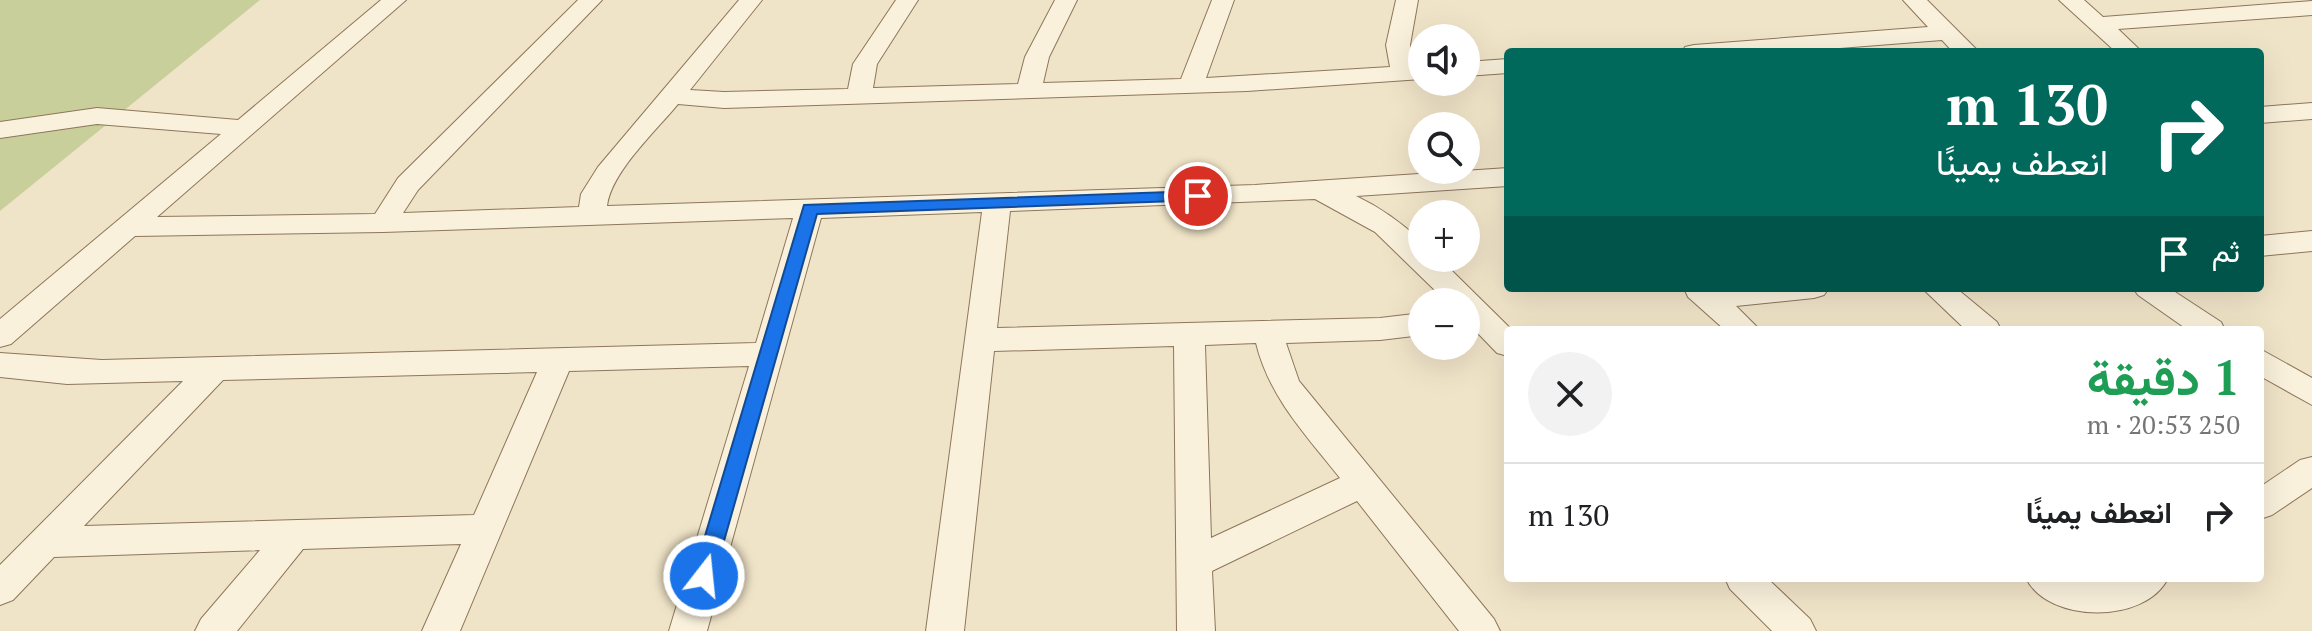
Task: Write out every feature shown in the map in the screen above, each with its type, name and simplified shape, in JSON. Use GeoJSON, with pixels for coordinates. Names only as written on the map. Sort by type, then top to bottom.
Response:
{"type":"FeatureCollection","features":[{"type":"Feature","properties":{"kind":"street"},"geometry":{"type":"LineString","coordinates":[[0,336],[395,0]]}},
{"type":"Feature","properties":{"kind":"street"},"geometry":{"type":"LineString","coordinates":[[383,223],[408,184],[591,0]]}},
{"type":"Feature","properties":{"kind":"street"},"geometry":{"type":"LineString","coordinates":[[592,216],[592,205],[600,183],[751,0]]}},
{"type":"Feature","properties":{"kind":"street"},"geometry":{"type":"LineString","coordinates":[[859,95],[865,64],[907,0]]}},
{"type":"Feature","properties":{"kind":"street"},"geometry":{"type":"LineString","coordinates":[[1029,90],[1037,57],[1066,0]]}},
{"type":"Feature","properties":{"kind":"street"},"geometry":{"type":"LineString","coordinates":[[1191,85],[1223,0]]}},
{"type":"Feature","properties":{"kind":"street"},"geometry":{"type":"LineString","coordinates":[[1407,0],[1398,45],[1408,64]]}},
{"type":"Feature","properties":{"kind":"street"},"geometry":{"type":"LineString","coordinates":[[1914,0],[1963,48]]}},
{"type":"Feature","properties":{"kind":"street"},"geometry":{"type":"LineString","coordinates":[[2070,0],[2125,48]]}},
{"type":"Feature","properties":{"kind":"street"},"geometry":{"type":"LineString","coordinates":[[2097,24],[2312,8]]}},
{"type":"Feature","properties":{"kind":"street"},"geometry":{"type":"LineString","coordinates":[[1747,48],[1947,33]]}},
{"type":"Feature","properties":{"kind":"street"},"geometry":{"type":"LineString","coordinates":[[1480,68],[1504,66]]}},
{"type":"Feature","properties":{"kind":"street"},"geometry":{"type":"LineString","coordinates":[[671,96],[724,100],[1191,85],[1408,73]]}},
{"type":"Feature","properties":{"kind":"street"},"geometry":{"type":"LineString","coordinates":[[2264,115],[2312,111]]}},
{"type":"Feature","properties":{"kind":"street"},"geometry":{"type":"LineString","coordinates":[[0,130],[97,116],[244,128]]}},
{"type":"Feature","properties":{"kind":"street"},"geometry":{"type":"LineString","coordinates":[[128,227],[383,223],[1316,192],[1504,177]]}},
{"type":"Feature","properties":{"kind":"street"},"geometry":{"type":"LineString","coordinates":[[1316,192],[1352,204],[1383,223],[1450,288]]}},
{"type":"Feature","properties":{"kind":"street"},"geometry":{"type":"LineString","coordinates":[[945,631],[997,203]]}},
{"type":"Feature","properties":{"kind":"street"},"geometry":{"type":"LineString","coordinates":[[688,631],[810,209]]}},
{"type":"Feature","properties":{"kind":"street"},"geometry":{"type":"LineString","coordinates":[[2264,246],[2312,241]]}},
{"type":"Feature","properties":{"kind":"street"},"geometry":{"type":"LineString","coordinates":[[1702,293],[1724,292]]}},
{"type":"Feature","properties":{"kind":"street"},"geometry":{"type":"LineString","coordinates":[[1942,292],[1981,326]]}},
{"type":"Feature","properties":{"kind":"street"},"geometry":{"type":"LineString","coordinates":[[2154,292],[2204,326]]}},
{"type":"Feature","properties":{"kind":"street"},"geometry":{"type":"LineString","coordinates":[[1702,293],[1740,326]]}},
{"type":"Feature","properties":{"kind":"street"},"geometry":{"type":"LineString","coordinates":[[1480,318],[1504,341]]}},
{"type":"Feature","properties":{"kind":"street"},"geometry":{"type":"LineString","coordinates":[[981,340],[1408,326]]}},
{"type":"Feature","properties":{"kind":"street"},"geometry":{"type":"LineString","coordinates":[[1268,332],[1275,361],[1288,389],[1481,631]]}},
{"type":"Feature","properties":{"kind":"street"},"geometry":{"type":"LineString","coordinates":[[1189,334],[1196,631]]}},
{"type":"Feature","properties":{"kind":"street"},"geometry":{"type":"LineString","coordinates":[[0,365],[67,372],[768,354]]}},
{"type":"Feature","properties":{"kind":"street"},"geometry":{"type":"LineString","coordinates":[[441,631],[558,359]]}},
{"type":"Feature","properties":{"kind":"street"},"geometry":{"type":"LineString","coordinates":[[2264,363],[2312,393]]}},
{"type":"Feature","properties":{"kind":"street"},"geometry":{"type":"LineString","coordinates":[[0,589],[215,369]]}},
{"type":"Feature","properties":{"kind":"street"},"geometry":{"type":"LineString","coordinates":[[2264,502],[2312,470]]}},
{"type":"Feature","properties":{"kind":"street"},"geometry":{"type":"LineString","coordinates":[[1194,563],[1362,483]]}},
{"type":"Feature","properties":{"kind":"street"},"geometry":{"type":"LineString","coordinates":[[46,542],[485,529]]}},
{"type":"Feature","properties":{"kind":"street"},"geometry":{"type":"LineString","coordinates":[[214,631],[294,535]]}},
{"type":"Feature","properties":{"kind":"street"},"geometry":{"type":"LineString","coordinates":[[1747,582],[1797,631]]}},
{"type":"Feature","properties":{"kind":"street"},"geometry":{"type":"LineString","coordinates":[[2052,582],[2079,595],[2106,598],[2127,593],[2144,582]]}},
{"type":"Feature","properties":{"kind":"green space"},"geometry":{"type":"Polygon","coordinates":[[[0,0],[260,0],[0,211],[0,0]]]}},
{"type":"Feature","properties":{"kind":"route"},"geometry":{"type":"LineString","coordinates":[[704,576],[810,209],[1198,196]]}}]}
